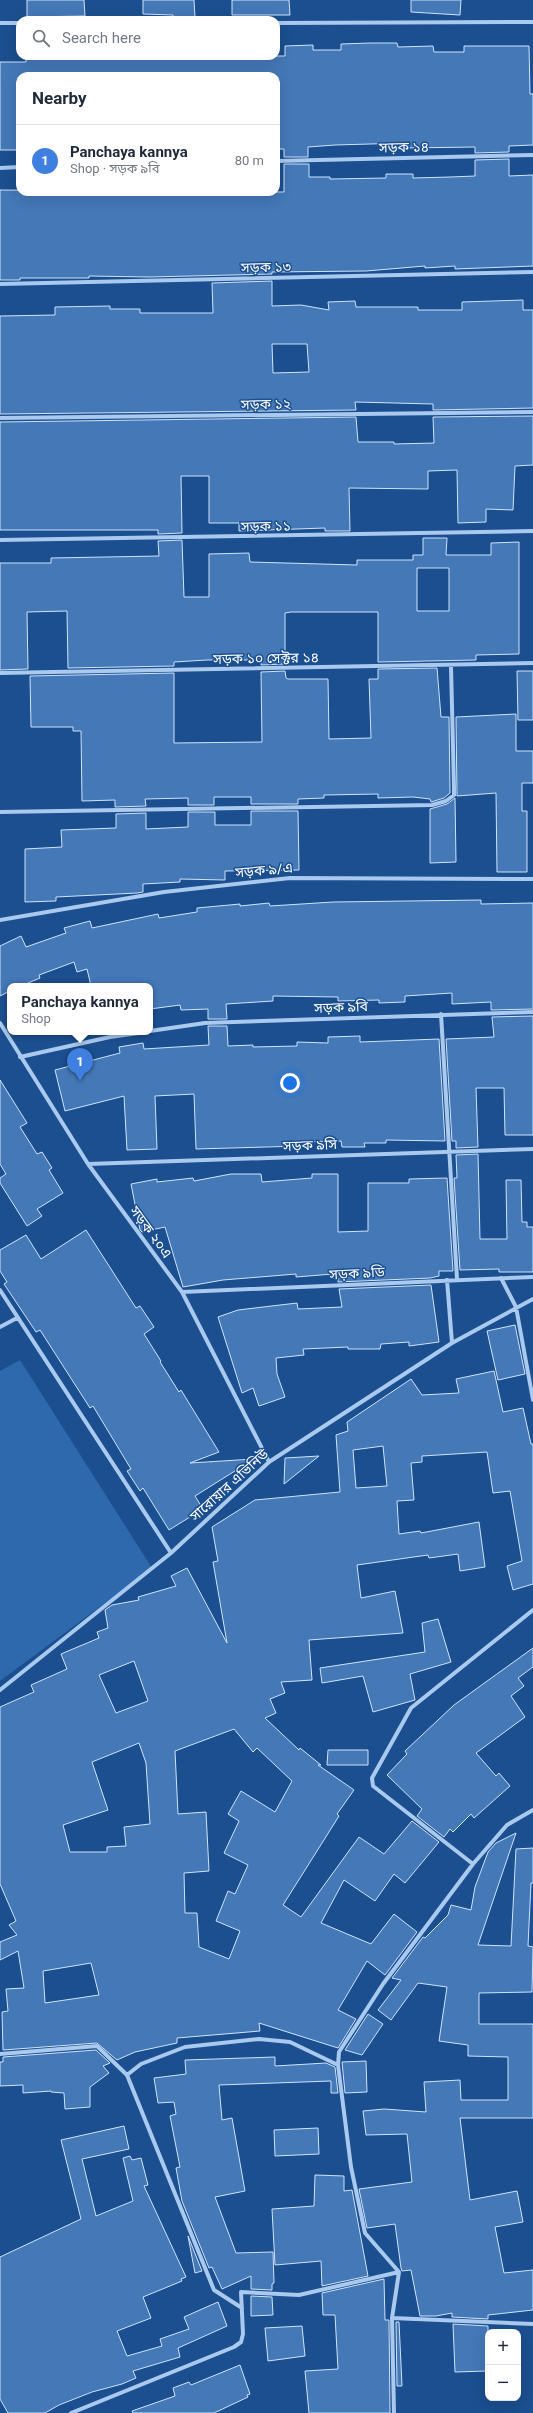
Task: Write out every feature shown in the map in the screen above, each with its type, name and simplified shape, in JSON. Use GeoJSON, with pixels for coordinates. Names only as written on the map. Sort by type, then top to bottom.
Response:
{"type":"FeatureCollection","features":[{"type":"Feature","properties":{"kind":"street"},"geometry":{"type":"LineString","coordinates":[[280,23],[533,22]]}},
{"type":"Feature","properties":{"kind":"street"},"geometry":{"type":"LineString","coordinates":[[0,23],[16,23]]}},
{"type":"Feature","properties":{"kind":"street","name":"সড়ক ১৪"},"geometry":{"type":"LineString","coordinates":[[280,161],[533,155]]}},
{"type":"Feature","properties":{"kind":"street"},"geometry":{"type":"LineString","coordinates":[[0,168],[16,167]]}},
{"type":"Feature","properties":{"kind":"street","name":"সড়ক ১৩"},"geometry":{"type":"LineString","coordinates":[[0,284],[533,272]]}},
{"type":"Feature","properties":{"kind":"street","name":"সড়ক ১২"},"geometry":{"type":"LineString","coordinates":[[0,418],[533,412]]}},
{"type":"Feature","properties":{"kind":"street","name":"সড়ক ১১"},"geometry":{"type":"LineString","coordinates":[[0,540],[533,531]]}},
{"type":"Feature","properties":{"kind":"street","name":"সড়ক ১০ সেক্টর ১৪"},"geometry":{"type":"LineString","coordinates":[[0,673],[533,664]]}},
{"type":"Feature","properties":{"kind":"street"},"geometry":{"type":"LineString","coordinates":[[0,812],[424,805],[446,801],[454,795],[451,666]]}},
{"type":"Feature","properties":{"kind":"street","name":"সড়ক ৯/এ"},"geometry":{"type":"LineString","coordinates":[[0,920],[164,892],[290,878],[533,879]]}},
{"type":"Feature","properties":{"kind":"street","name":"সড়ক ৯বি"},"geometry":{"type":"LineString","coordinates":[[153,1032],[205,1024],[441,1014],[533,1012]]}},
{"type":"Feature","properties":{"kind":"street"},"geometry":{"type":"LineString","coordinates":[[441,1014],[448,1152],[457,1279]]}},
{"type":"Feature","properties":{"kind":"street","name":"সড়ক ২০এ"},"geometry":{"type":"LineString","coordinates":[[0,1023],[7,1035]]}},
{"type":"Feature","properties":{"kind":"street","name":"সড়ক ২০এ"},"geometry":{"type":"LineString","coordinates":[[7,1035],[88,1164],[182,1292],[269,1462]]}},
{"type":"Feature","properties":{"kind":"street"},"geometry":{"type":"LineString","coordinates":[[20,1057],[124,1035]]}},
{"type":"Feature","properties":{"kind":"street","name":"সড়ক ৯সি"},"geometry":{"type":"LineString","coordinates":[[88,1164],[533,1149]]}},
{"type":"Feature","properties":{"kind":"street","name":"সড়ক ৯ডি"},"geometry":{"type":"LineString","coordinates":[[182,1292],[457,1279],[533,1277]]}},
{"type":"Feature","properties":{"kind":"street"},"geometry":{"type":"LineString","coordinates":[[501,1278],[516,1307],[533,1400]]}},
{"type":"Feature","properties":{"kind":"street"},"geometry":{"type":"LineString","coordinates":[[447,1280],[452,1343]]}},
{"type":"Feature","properties":{"kind":"street"},"geometry":{"type":"LineString","coordinates":[[0,1290],[171,1553]]}},
{"type":"Feature","properties":{"kind":"street","name":"সারোয়ার এভিনিউ"},"geometry":{"type":"LineString","coordinates":[[0,1690],[171,1553],[269,1462],[452,1343],[533,1299]]}},
{"type":"Feature","properties":{"kind":"street"},"geometry":{"type":"LineString","coordinates":[[0,1327],[17,1318]]}},
{"type":"Feature","properties":{"kind":"street"},"geometry":{"type":"LineString","coordinates":[[473,1864],[373,1786],[372,1778],[411,1708],[533,1610]]}},
{"type":"Feature","properties":{"kind":"street"},"geometry":{"type":"LineString","coordinates":[[399,2272],[364,2233],[352,2167],[338,2065],[339,2052],[383,1984],[473,1864],[507,1825],[533,1810]]}},
{"type":"Feature","properties":{"kind":"street"},"geometry":{"type":"LineString","coordinates":[[127,2075],[141,2064],[185,2047],[259,2039],[290,2042],[338,2065]]}},
{"type":"Feature","properties":{"kind":"street"},"geometry":{"type":"LineString","coordinates":[[0,2054],[97,2046],[127,2075],[214,2290],[242,2308]]}},
{"type":"Feature","properties":{"kind":"street"},"geometry":{"type":"LineString","coordinates":[[71,2413],[234,2347],[241,2342],[243,2334],[241,2292],[299,2295],[399,2272]]}},
{"type":"Feature","properties":{"kind":"street"},"geometry":{"type":"LineString","coordinates":[[394,2413],[392,2318],[399,2272]]}},
{"type":"Feature","properties":{"kind":"street"},"geometry":{"type":"LineString","coordinates":[[392,2318],[533,2324]]}},
{"type":"Feature","properties":{"kind":"shaded area"},"geometry":{"type":"Polygon","coordinates":[[[20,1360],[152,1568],[0,1681],[0,1371],[20,1360]]]}},
{"type":"Feature","properties":{"kind":"building"},"geometry":{"type":"Polygon","coordinates":[[[27,0],[84,0],[85,16],[27,16],[27,0]]]}},
{"type":"Feature","properties":{"kind":"building"},"geometry":{"type":"Polygon","coordinates":[[[143,0],[194,0],[195,16],[143,14],[143,0]]]}},
{"type":"Feature","properties":{"kind":"building"},"geometry":{"type":"Polygon","coordinates":[[[232,0],[289,0],[290,15],[232,15],[232,0]]]}},
{"type":"Feature","properties":{"kind":"building"},"geometry":{"type":"Polygon","coordinates":[[[411,0],[461,0],[460,15],[411,12],[411,0]]]}},
{"type":"Feature","properties":{"kind":"building"},"geometry":{"type":"Polygon","coordinates":[[[397,43],[398,47],[433,46],[434,52],[464,52],[464,46],[529,46],[530,94],[533,94],[533,145],[509,146],[509,152],[475,153],[475,147],[405,148],[405,143],[335,145],[308,147],[308,157],[284,157],[284,149],[280,149],[280,72],[16,72],[16,150],[0,150],[0,62],[26,62],[26,60],[280,60],[280,56],[285,56],[285,46],[313,45],[313,50],[341,50],[341,44],[397,43]]]}},
{"type":"Feature","properties":{"kind":"building"},"geometry":{"type":"Polygon","coordinates":[[[509,159],[509,176],[533,175],[533,266],[455,269],[455,266],[425,268],[425,266],[366,271],[272,272],[272,274],[149,277],[89,276],[89,278],[20,278],[20,280],[0,280],[0,190],[16,190],[16,196],[280,196],[280,192],[284,192],[284,164],[309,164],[309,177],[330,177],[330,179],[386,178],[386,174],[413,174],[413,178],[475,176],[475,160],[509,159]]]}},
{"type":"Feature","properties":{"kind":"building"},"geometry":{"type":"Polygon","coordinates":[[[272,281],[272,306],[301,305],[329,310],[328,302],[355,301],[356,307],[418,307],[418,310],[462,310],[462,302],[523,300],[523,310],[533,310],[533,408],[433,410],[433,404],[355,402],[356,410],[0,414],[0,316],[55,315],[55,307],[110,306],[110,309],[140,309],[140,313],[213,313],[212,283],[272,281]],[[272,344],[273,373],[309,372],[307,344],[272,344]]]}},
{"type":"Feature","properties":{"kind":"building"},"geometry":{"type":"Polygon","coordinates":[[[533,416],[533,465],[515,466],[513,510],[486,509],[486,522],[458,523],[457,470],[428,471],[428,489],[349,488],[350,531],[325,531],[325,528],[239,531],[239,523],[209,523],[209,476],[181,476],[182,533],[158,534],[158,530],[0,530],[0,422],[356,417],[358,442],[394,442],[394,444],[434,443],[433,417],[533,416]]]}},
{"type":"Feature","properties":{"kind":"building"},"geometry":{"type":"Polygon","coordinates":[[[423,538],[447,538],[446,555],[491,555],[491,543],[519,542],[519,654],[476,655],[476,660],[378,662],[378,612],[291,612],[285,613],[285,664],[261,665],[261,660],[207,660],[174,662],[174,666],[68,668],[67,611],[27,612],[28,669],[0,670],[0,563],[51,563],[51,558],[159,556],[158,541],[182,540],[184,597],[209,597],[209,554],[249,553],[250,562],[357,565],[357,560],[413,560],[413,555],[423,555],[423,538]],[[417,568],[417,611],[449,611],[449,568],[417,568]]]}},
{"type":"Feature","properties":{"kind":"building"},"geometry":{"type":"Polygon","coordinates":[[[437,668],[441,717],[449,717],[450,793],[444,798],[431,802],[430,799],[413,797],[378,798],[378,794],[324,795],[324,798],[298,799],[298,804],[251,804],[251,797],[214,797],[214,805],[188,805],[188,798],[145,799],[146,806],[115,807],[115,800],[82,801],[81,731],[73,731],[73,727],[31,727],[30,676],[174,673],[174,743],[262,742],[261,672],[285,671],[286,678],[288,679],[328,679],[329,739],[371,738],[369,679],[378,679],[378,669],[437,668]]]}},
{"type":"Feature","properties":{"kind":"building"},"geometry":{"type":"Polygon","coordinates":[[[517,671],[533,671],[533,720],[518,720],[517,671]]]}},
{"type":"Feature","properties":{"kind":"building"},"geometry":{"type":"Polygon","coordinates":[[[516,714],[516,751],[533,751],[533,783],[522,783],[522,811],[527,811],[527,872],[497,872],[496,793],[457,796],[456,717],[516,714]]]}},
{"type":"Feature","properties":{"kind":"building"},"geometry":{"type":"Polygon","coordinates":[[[455,798],[456,862],[430,863],[430,809],[447,804],[455,798]]]}},
{"type":"Feature","properties":{"kind":"building"},"geometry":{"type":"Polygon","coordinates":[[[251,811],[298,811],[299,870],[225,871],[225,880],[180,879],[180,882],[143,884],[143,892],[137,893],[56,897],[56,901],[25,902],[25,849],[62,847],[61,830],[116,828],[116,814],[146,813],[146,829],[188,827],[188,812],[215,812],[215,825],[251,825],[251,811]]]}},
{"type":"Feature","properties":{"kind":"building"},"geometry":{"type":"Polygon","coordinates":[[[481,900],[481,904],[533,903],[533,1009],[491,1010],[491,1002],[452,1004],[452,993],[405,996],[405,1002],[379,1003],[379,1000],[338,1001],[338,997],[273,996],[273,1001],[226,1004],[227,1019],[208,1019],[208,1009],[181,1010],[180,1005],[153,1009],[153,983],[90,983],[87,969],[77,972],[74,962],[39,975],[40,978],[28,983],[7,983],[7,992],[0,996],[0,946],[21,936],[26,947],[66,933],[64,928],[90,921],[92,928],[158,914],[159,918],[197,912],[197,908],[240,904],[240,906],[269,903],[270,906],[333,902],[481,900]]]}},
{"type":"Feature","properties":{"kind":"building"},"geometry":{"type":"Polygon","coordinates":[[[533,1016],[533,1135],[505,1135],[504,1088],[476,1088],[478,1147],[456,1148],[456,1141],[452,1141],[446,1039],[494,1037],[492,1017],[533,1016]]]}},
{"type":"Feature","properties":{"kind":"building"},"geometry":{"type":"Polygon","coordinates":[[[208,1026],[227,1026],[228,1046],[297,1046],[297,1042],[328,1043],[328,1037],[360,1036],[360,1042],[439,1039],[445,1141],[386,1140],[386,1143],[364,1143],[365,1147],[342,1147],[341,1141],[302,1142],[302,1146],[196,1149],[194,1094],[155,1096],[157,1149],[127,1150],[124,1096],[65,1111],[55,1070],[120,1053],[119,1047],[143,1043],[144,1049],[209,1045],[208,1026]]]}},
{"type":"Feature","properties":{"kind":"building"},"geometry":{"type":"Polygon","coordinates":[[[0,1080],[27,1123],[20,1127],[37,1154],[42,1152],[52,1168],[49,1170],[63,1193],[37,1209],[42,1216],[27,1226],[0,1183],[0,1178],[6,1174],[0,1164],[0,1080]]]}},
{"type":"Feature","properties":{"kind":"building"},"geometry":{"type":"Polygon","coordinates":[[[478,1154],[480,1239],[507,1239],[506,1180],[521,1180],[522,1222],[527,1222],[527,1227],[533,1227],[533,1272],[499,1272],[499,1269],[460,1270],[454,1178],[457,1178],[456,1155],[478,1154]]]}},
{"type":"Feature","properties":{"kind":"building"},"geometry":{"type":"Polygon","coordinates":[[[231,1174],[261,1174],[262,1182],[312,1178],[312,1174],[338,1174],[338,1232],[368,1231],[368,1183],[409,1183],[409,1179],[447,1178],[453,1271],[439,1271],[439,1276],[430,1278],[338,1282],[338,1278],[333,1278],[333,1274],[296,1277],[296,1274],[223,1280],[183,1287],[165,1227],[142,1232],[140,1230],[131,1184],[157,1179],[157,1182],[193,1178],[194,1181],[231,1174]]]}},
{"type":"Feature","properties":{"kind":"building"},"geometry":{"type":"Polygon","coordinates":[[[86,1230],[136,1308],[140,1306],[154,1327],[144,1334],[179,1392],[181,1390],[219,1452],[190,1463],[254,1459],[195,1496],[203,1509],[169,1530],[143,1488],[140,1491],[127,1471],[131,1469],[93,1406],[90,1408],[40,1330],[36,1332],[4,1284],[7,1282],[0,1271],[0,1250],[26,1235],[41,1259],[86,1230]]]}},
{"type":"Feature","properties":{"kind":"building"},"geometry":{"type":"Polygon","coordinates":[[[431,1285],[439,1342],[409,1346],[409,1342],[381,1344],[380,1349],[348,1349],[348,1347],[303,1349],[304,1355],[276,1358],[277,1374],[285,1397],[259,1406],[253,1388],[242,1393],[218,1317],[238,1310],[297,1303],[298,1309],[342,1307],[339,1289],[431,1285]]]}},
{"type":"Feature","properties":{"kind":"building"},"geometry":{"type":"Polygon","coordinates":[[[515,1325],[525,1374],[498,1380],[487,1331],[515,1325]]]}},
{"type":"Feature","properties":{"kind":"building"},"geometry":{"type":"Polygon","coordinates":[[[494,1371],[503,1412],[523,1408],[531,1444],[533,1444],[533,1584],[513,1590],[507,1566],[522,1561],[510,1491],[493,1493],[487,1452],[422,1456],[422,1462],[411,1463],[414,1500],[397,1501],[399,1534],[420,1531],[421,1533],[479,1522],[485,1567],[460,1571],[458,1554],[429,1558],[428,1555],[357,1565],[361,1598],[395,1591],[403,1633],[309,1640],[312,1680],[281,1682],[285,1693],[270,1699],[276,1713],[265,1718],[299,1750],[300,1748],[321,1765],[318,1765],[354,1790],[337,1814],[339,1816],[283,1905],[301,1917],[359,1837],[384,1854],[412,1821],[439,1842],[405,1883],[394,1874],[375,1901],[344,1880],[321,1923],[371,1944],[394,1914],[417,1932],[385,1975],[367,1961],[338,2010],[356,2019],[338,2048],[259,2023],[260,2031],[177,2038],[177,2043],[135,2052],[117,2060],[97,2043],[3,2050],[2,2012],[8,2011],[6,1989],[24,1988],[18,1951],[0,1960],[0,1942],[17,1935],[9,1925],[16,1921],[0,1884],[0,1707],[34,1692],[31,1685],[67,1669],[61,1654],[99,1638],[97,1632],[108,1628],[105,1610],[112,1605],[139,1600],[138,1597],[176,1586],[171,1576],[187,1568],[227,1643],[213,1562],[218,1561],[212,1527],[255,1500],[340,1492],[336,1435],[348,1431],[347,1422],[411,1379],[422,1395],[459,1393],[456,1379],[494,1371]],[[383,1446],[353,1450],[356,1488],[387,1486],[383,1446]],[[134,1661],[99,1675],[116,1713],[148,1701],[134,1661]],[[234,1729],[175,1751],[178,1814],[206,1812],[209,1871],[184,1873],[185,1913],[197,1913],[199,1947],[229,1959],[240,1931],[216,1921],[228,1891],[235,1894],[248,1865],[224,1853],[239,1821],[228,1814],[241,1791],[275,1812],[292,1781],[257,1748],[253,1752],[234,1729]],[[139,1743],[92,1762],[108,1810],[63,1825],[70,1852],[107,1852],[107,1847],[126,1846],[124,1827],[150,1824],[146,1763],[139,1743]],[[91,1963],[43,1971],[45,2003],[99,1995],[91,1963]]]}},
{"type":"Feature","properties":{"kind":"building"},"geometry":{"type":"Polygon","coordinates":[[[319,1456],[284,1484],[285,1458],[319,1456]]]}},
{"type":"Feature","properties":{"kind":"building"},"geometry":{"type":"Polygon","coordinates":[[[438,1619],[451,1662],[410,1674],[415,1700],[373,1712],[363,1676],[322,1683],[320,1668],[425,1652],[422,1623],[438,1619]]]}},
{"type":"Feature","properties":{"kind":"building"},"geometry":{"type":"Polygon","coordinates":[[[533,1648],[533,1667],[518,1678],[524,1686],[511,1696],[525,1717],[476,1753],[496,1776],[499,1773],[510,1786],[474,1818],[471,1814],[453,1832],[450,1829],[444,1837],[417,1816],[422,1809],[387,1775],[407,1754],[405,1751],[454,1705],[533,1648]]]}},
{"type":"Feature","properties":{"kind":"building"},"geometry":{"type":"Polygon","coordinates":[[[328,1750],[368,1750],[368,1765],[327,1765],[328,1750]]]}},
{"type":"Feature","properties":{"kind":"building"},"geometry":{"type":"Polygon","coordinates":[[[516,1833],[478,1945],[511,1946],[516,1849],[533,1848],[533,1883],[531,1883],[528,1946],[533,1947],[532,1992],[479,1993],[479,2024],[533,2024],[533,2118],[460,2118],[470,2200],[517,2191],[523,2222],[495,2227],[504,2273],[533,2270],[533,2310],[488,2315],[488,2319],[452,2317],[452,2313],[436,2316],[420,2316],[411,2270],[402,2271],[401,2268],[395,2224],[367,2228],[359,2189],[412,2182],[407,2134],[366,2135],[363,2111],[384,2109],[426,2112],[424,2082],[460,2080],[461,2100],[508,2100],[508,2057],[468,2056],[468,2045],[439,2041],[447,1987],[418,1983],[391,2020],[378,2010],[401,1980],[392,1978],[423,1937],[425,1938],[448,1915],[451,1905],[471,1910],[475,1887],[488,1852],[496,1843],[516,1833]]]}},
{"type":"Feature","properties":{"kind":"building"},"geometry":{"type":"Polygon","coordinates":[[[368,2014],[383,2024],[362,2055],[345,2050],[368,2014]]]}},
{"type":"Feature","properties":{"kind":"building"},"geometry":{"type":"Polygon","coordinates":[[[96,2050],[110,2063],[103,2066],[109,2073],[90,2087],[90,2107],[65,2109],[64,2093],[51,2091],[23,2093],[23,2085],[0,2086],[0,2062],[3,2062],[3,2057],[96,2050]]]}},
{"type":"Feature","properties":{"kind":"building"},"geometry":{"type":"Polygon","coordinates":[[[275,2057],[275,2066],[326,2063],[335,2067],[338,2093],[331,2093],[331,2081],[219,2085],[222,2120],[232,2118],[245,2191],[215,2197],[236,2253],[273,2252],[274,2283],[272,2284],[272,2290],[251,2289],[251,2276],[222,2289],[212,2267],[209,2268],[182,2201],[176,2168],[180,2167],[170,2116],[176,2114],[174,2102],[158,2103],[154,2078],[186,2074],[185,2060],[275,2057]]]}},
{"type":"Feature","properties":{"kind":"building"},"geometry":{"type":"Polygon","coordinates":[[[366,2061],[367,2092],[345,2093],[342,2062],[366,2061]]]}},
{"type":"Feature","properties":{"kind":"building"},"geometry":{"type":"Polygon","coordinates":[[[124,2126],[129,2149],[82,2159],[96,2216],[133,2201],[123,2158],[130,2156],[132,2160],[141,2158],[148,2185],[144,2186],[186,2277],[181,2279],[182,2281],[143,2297],[151,2318],[117,2331],[127,2356],[162,2346],[160,2339],[189,2329],[184,2317],[218,2302],[227,2326],[178,2348],[180,2357],[133,2371],[136,2378],[122,2384],[92,2392],[59,2405],[45,2413],[8,2413],[0,2399],[0,2257],[81,2219],[61,2140],[124,2126]]]}},
{"type":"Feature","properties":{"kind":"building"},"geometry":{"type":"Polygon","coordinates":[[[318,2128],[319,2154],[275,2156],[274,2130],[318,2128]]]}},
{"type":"Feature","properties":{"kind":"building"},"geometry":{"type":"Polygon","coordinates":[[[315,2175],[344,2176],[344,2191],[352,2190],[368,2276],[322,2286],[321,2261],[275,2265],[272,2209],[314,2206],[315,2175]]]}},
{"type":"Feature","properties":{"kind":"building"},"geometry":{"type":"Polygon","coordinates":[[[188,2236],[202,2271],[195,2273],[188,2236]]]}},
{"type":"Feature","properties":{"kind":"building"},"geometry":{"type":"Polygon","coordinates":[[[384,2279],[385,2320],[389,2320],[390,2413],[309,2413],[305,2371],[338,2369],[335,2315],[323,2315],[322,2293],[384,2279]]]}},
{"type":"Feature","properties":{"kind":"building"},"geometry":{"type":"Polygon","coordinates":[[[251,2296],[272,2297],[273,2315],[251,2316],[251,2296]]]}},
{"type":"Feature","properties":{"kind":"building"},"geometry":{"type":"Polygon","coordinates":[[[396,2322],[399,2322],[402,2386],[397,2386],[396,2322]]]}},
{"type":"Feature","properties":{"kind":"building"},"geometry":{"type":"Polygon","coordinates":[[[453,2324],[488,2326],[488,2329],[485,2329],[485,2371],[455,2372],[453,2324]]]}},
{"type":"Feature","properties":{"kind":"building"},"geometry":{"type":"Polygon","coordinates":[[[302,2326],[305,2356],[268,2361],[265,2328],[302,2326]]]}},
{"type":"Feature","properties":{"kind":"building"},"geometry":{"type":"Polygon","coordinates":[[[240,2365],[250,2394],[247,2395],[248,2397],[214,2413],[133,2413],[132,2411],[175,2396],[173,2388],[189,2382],[191,2385],[240,2365]]]}},
{"type":"Feature","properties":{"kind":"place","name":"Panchaya kannya"},"geometry":{"type":"Point","coordinates":[80,1081]}}]}
